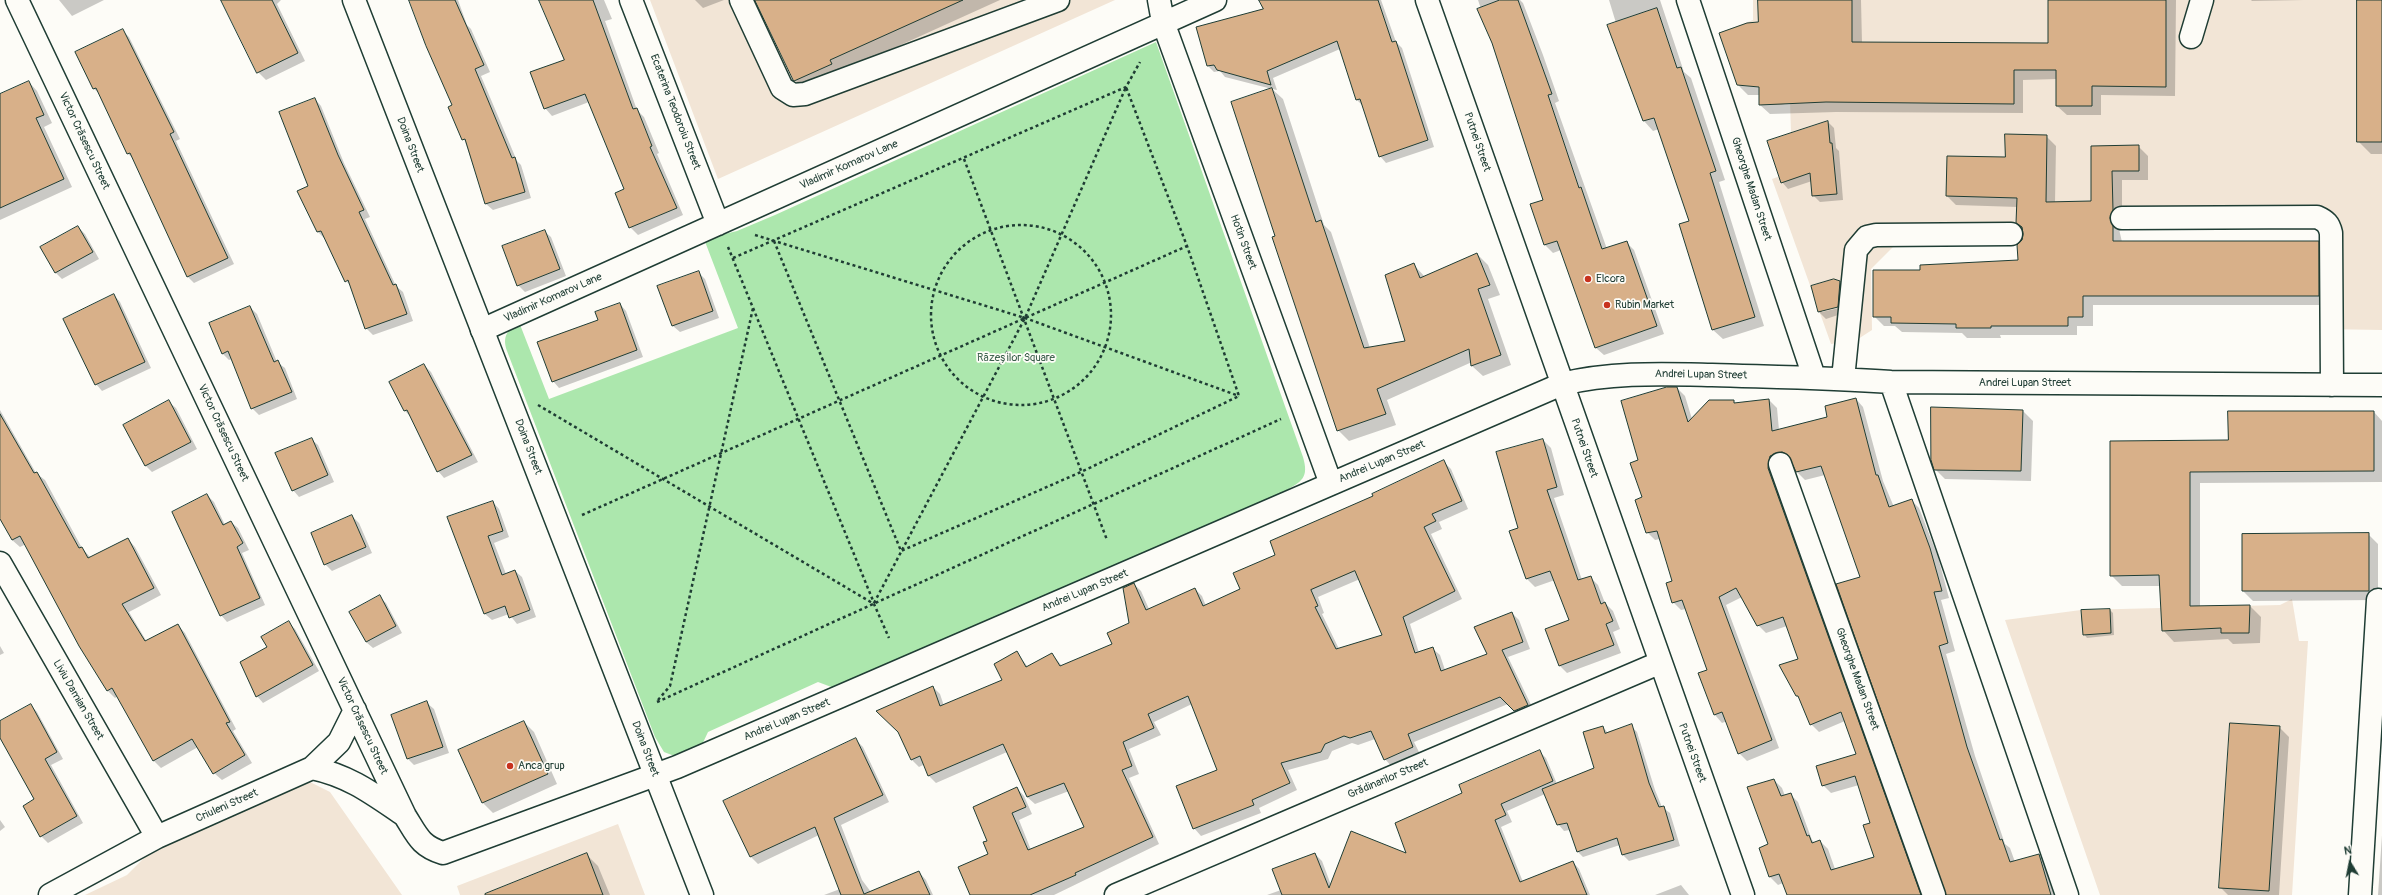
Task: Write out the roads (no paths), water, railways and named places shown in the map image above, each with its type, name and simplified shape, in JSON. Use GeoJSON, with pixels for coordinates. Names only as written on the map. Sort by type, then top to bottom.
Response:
{"type":"FeatureCollection","features":[{"type":"Feature","properties":{"kind":"street","name":"Victor Crăsescu Street"},"geometry":{"type":"LineString","coordinates":[[17,0],[405,816],[421,843],[429,849],[443,853]]}},
{"type":"Feature","properties":{"kind":"street","name":"Doina Street"},"geometry":{"type":"LineString","coordinates":[[354,0],[702,895]]}},
{"type":"Feature","properties":{"kind":"street","name":"Ecaterina Teodoroiu Street"},"geometry":{"type":"LineString","coordinates":[[631,0],[718,224]]}},
{"type":"Feature","properties":{"kind":"street"},"geometry":{"type":"LineString","coordinates":[[741,0],[782,88],[793,95],[805,94],[1058,0]]}},
{"type":"Feature","properties":{"kind":"street","name":"Hotin Street"},"geometry":{"type":"LineString","coordinates":[[1159,0],[1163,22],[1331,484]]}},
{"type":"Feature","properties":{"kind":"street","name":"Vladimir Komarov Lane"},"geometry":{"type":"LineString","coordinates":[[482,330],[1163,22],[1215,0]]}},
{"type":"Feature","properties":{"kind":"street","name":"Putnei Street"},"geometry":{"type":"LineString","coordinates":[[1427,0],[1742,895]]}},
{"type":"Feature","properties":{"kind":"street","name":"Gheorghe Madan Street"},"geometry":{"type":"LineString","coordinates":[[1688,0],[1814,377]]}},
{"type":"Feature","properties":{"kind":"street"},"geometry":{"type":"LineString","coordinates":[[2191,37],[2202,0]]}},
{"type":"Feature","properties":{"kind":"street"},"geometry":{"type":"LineString","coordinates":[[2122,218],[2317,217],[2325,220],[2329,225],[2331,233],[2332,385]]}},
{"type":"Feature","properties":{"kind":"street"},"geometry":{"type":"LineString","coordinates":[[1843,379],[1856,250],[1867,237],[1876,235],[2011,234]]}},
{"type":"Feature","properties":{"kind":"street","name":"Andrei Lupan Street"},"geometry":{"type":"LineString","coordinates":[[443,853],[677,768],[1562,384],[1592,377],[1623,374],[1814,377],[1891,382],[2382,385]]}},
{"type":"Feature","properties":{"kind":"street"},"geometry":{"type":"LineString","coordinates":[[1891,382],[2067,895]]}},
{"type":"Feature","properties":{"kind":"street","name":"Gheorghe Madan Street"},"geometry":{"type":"LineString","coordinates":[[1780,464],[1934,895]]}},
{"type":"Feature","properties":{"kind":"street","name":"Liviu Damian Street"},"geometry":{"type":"LineString","coordinates":[[0,563],[157,837]]}},
{"type":"Feature","properties":{"kind":"street"},"geometry":{"type":"LineString","coordinates":[[2360,895],[2375,770],[2378,600]]}},
{"type":"Feature","properties":{"kind":"street","name":"Grădinarilor Street"},"geometry":{"type":"LineString","coordinates":[[1116,895],[1660,662]]}},
{"type":"Feature","properties":{"kind":"street","name":"Criuleni Street"},"geometry":{"type":"LineString","coordinates":[[50,895],[157,837],[312,768],[339,742],[355,710]]}},
{"type":"Feature","properties":{"kind":"street"},"geometry":{"type":"LineString","coordinates":[[312,768],[332,772],[354,781],[405,816]]}},
{"type":"Feature","properties":{"kind":"place","name":"Elcora"},"geometry":{"type":"Point","coordinates":[1588,279]}},
{"type":"Feature","properties":{"kind":"place","name":"Rubin Market"},"geometry":{"type":"Point","coordinates":[1607,305]}},
{"type":"Feature","properties":{"kind":"place","name":"Anca grup"},"geometry":{"type":"Point","coordinates":[510,766]}},
{"type":"Feature","properties":{"kind":"park label","name":"Răzeșilor Square"},"geometry":{"type":"Point","coordinates":[1016,358]}}]}
